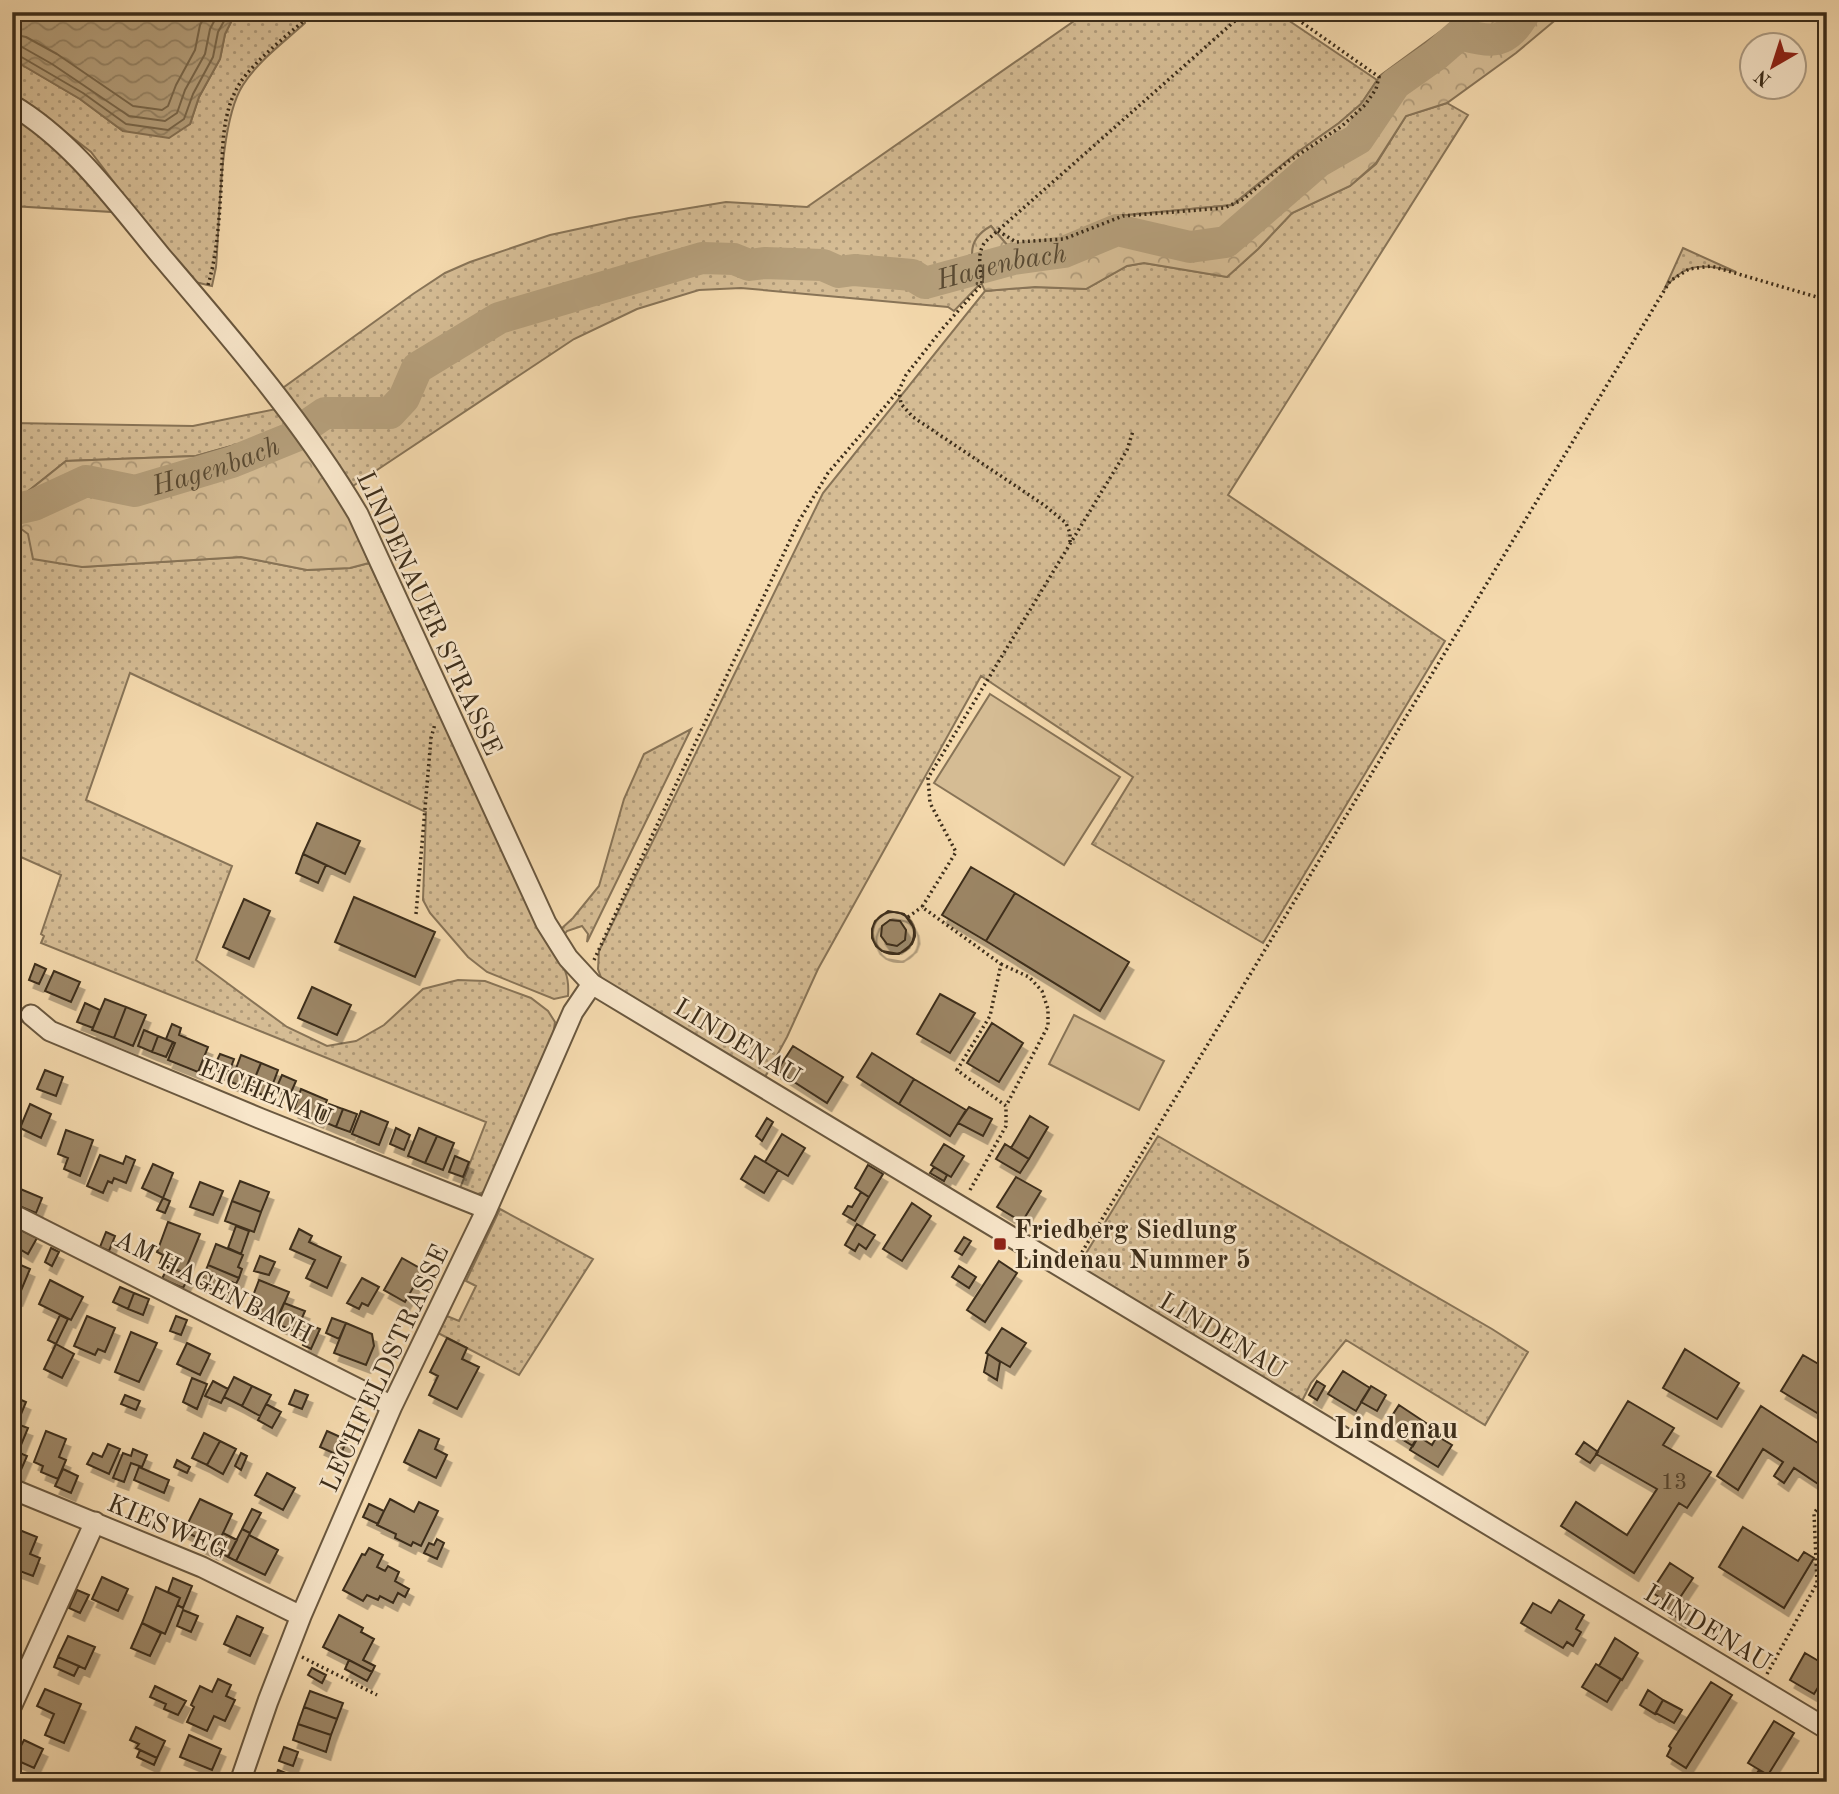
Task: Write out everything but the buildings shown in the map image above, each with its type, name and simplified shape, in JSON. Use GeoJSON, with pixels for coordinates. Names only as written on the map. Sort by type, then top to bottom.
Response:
{"type":"FeatureCollection","features":[{"type":"Feature","properties":{"kind":"street","name":"LINDENAUER STRASSE"},"geometry":{"type":"LineString","coordinates":[[12,105],[26,113],[80,160],[201,303],[329,464],[358,514],[546,923],[568,958],[588,980]]}},
{"type":"Feature","properties":{"kind":"street","name":"LINDENAU"},"geometry":{"type":"LineString","coordinates":[[588,980],[961,1208],[1827,1729]]}},
{"type":"Feature","properties":{"kind":"street","name":"LECHFELDSTRASSE"},"geometry":{"type":"LineString","coordinates":[[240,1782],[301,1616],[392,1406],[487,1209],[588,980]]}},
{"type":"Feature","properties":{"kind":"street","name":"EICHENAU"},"geometry":{"type":"LineString","coordinates":[[31,1015],[50,1031],[487,1209]]}},
{"type":"Feature","properties":{"kind":"street","name":"AM HAGENBACH"},"geometry":{"type":"LineString","coordinates":[[12,1214],[392,1406]]}},
{"type":"Feature","properties":{"kind":"street","name":"KIESWEG"},"geometry":{"type":"LineString","coordinates":[[12,1489],[202,1567],[301,1616]]}},
{"type":"Feature","properties":{"kind":"street"},"geometry":{"type":"LineString","coordinates":[[12,1706],[95,1522]]}},
{"type":"Feature","properties":{"kind":"path"},"geometry":{"type":"LineString","coordinates":[[213,267],[223,137],[228,111],[240,83],[314,12]]}},
{"type":"Feature","properties":{"kind":"path"},"geometry":{"type":"LineString","coordinates":[[588,980],[593,963],[799,521],[828,473],[899,390],[906,376],[943,328],[982,284],[980,249],[1245,12]]}},
{"type":"Feature","properties":{"kind":"path"},"geometry":{"type":"LineString","coordinates":[[998,231],[1016,242],[1064,239],[1124,216],[1224,208],[1242,200],[1289,161],[1342,126],[1376,89],[1378,77],[1287,12]]}},
{"type":"Feature","properties":{"kind":"path"},"geometry":{"type":"LineString","coordinates":[[1069,1273],[1670,281],[1689,269],[1711,266],[1827,300]]}},
{"type":"Feature","properties":{"kind":"path"},"geometry":{"type":"LineString","coordinates":[[899,390],[901,404],[913,417],[1044,505],[1066,523],[1070,533],[1069,545]]}},
{"type":"Feature","properties":{"kind":"path"},"geometry":{"type":"LineString","coordinates":[[908,918],[922,907],[956,852],[930,803],[928,778],[1127,450],[1133,431]]}},
{"type":"Feature","properties":{"kind":"path"},"geometry":{"type":"LineString","coordinates":[[416,914],[431,738],[439,712],[445,704]]}},
{"type":"Feature","properties":{"kind":"path"},"geometry":{"type":"LineString","coordinates":[[922,907],[1001,964],[1029,977],[1042,991],[1048,1009],[1048,1026],[1006,1106],[1006,1126],[961,1208]]}},
{"type":"Feature","properties":{"kind":"path"},"geometry":{"type":"LineString","coordinates":[[1001,964],[990,1016],[957,1070],[1006,1106]]}},
{"type":"Feature","properties":{"kind":"path"},"geometry":{"type":"LineString","coordinates":[[1760,1688],[1816,1583],[1814,1513],[1827,1496]]}},
{"type":"Feature","properties":{"kind":"path"},"geometry":{"type":"LineString","coordinates":[[288,1650],[377,1695]]}},
{"type":"Feature","properties":{"kind":"green space"},"geometry":{"type":"Polygon","coordinates":[[[236,12],[302,12],[305,23],[256,68],[243,85],[235,102],[225,146],[216,267],[212,286],[195,282],[170,256],[91,152],[12,93],[12,59],[80,99],[123,131],[190,124],[199,97],[220,59],[225,34],[236,12]]]}},
{"type":"Feature","properties":{"kind":"green space"},"geometry":{"type":"Polygon","coordinates":[[[1087,12],[1276,12],[1377,80],[1361,104],[1339,123],[1232,205],[1117,216],[1071,238],[1007,245],[991,226],[974,245],[971,260],[940,272],[765,251],[699,252],[563,294],[547,302],[554,315],[589,297],[637,286],[695,266],[717,272],[730,268],[747,272],[766,269],[782,273],[791,269],[821,270],[829,275],[852,280],[863,276],[902,279],[922,290],[974,275],[979,285],[954,311],[948,307],[741,288],[699,290],[637,309],[574,339],[353,486],[280,390],[413,294],[445,273],[470,262],[550,235],[629,218],[726,202],[807,207],[1087,12]]]}},
{"type":"Feature","properties":{"kind":"green space"},"geometry":{"type":"Polygon","coordinates":[[[1467,12],[1565,12],[1516,53],[1447,103],[1406,116],[1376,163],[1350,186],[1292,213],[1227,277],[1144,263],[1127,266],[1086,289],[1035,287],[985,291],[972,256],[975,240],[991,226],[1007,245],[1064,239],[1117,216],[1233,205],[1361,104],[1381,75],[1467,12]]]}},
{"type":"Feature","properties":{"kind":"green space"},"geometry":{"type":"Polygon","coordinates":[[[1447,103],[1468,115],[1228,495],[1445,641],[1263,943],[1092,844],[1133,777],[981,676],[818,969],[787,1037],[764,1079],[603,983],[598,969],[599,951],[823,493],[985,291],[1035,287],[1086,289],[1127,266],[1144,263],[1227,277],[1292,213],[1350,186],[1376,164],[1406,116],[1447,103]]]}},
{"type":"Feature","properties":{"kind":"green space"},"geometry":{"type":"Polygon","coordinates":[[[12,113],[73,163],[113,212],[12,206],[12,113]]]}},
{"type":"Feature","properties":{"kind":"green space"},"geometry":{"type":"Polygon","coordinates":[[[1683,248],[1736,272],[1715,267],[1688,269],[1679,274],[1664,290],[1683,248]]]}},
{"type":"Feature","properties":{"kind":"green space"},"geometry":{"type":"Polygon","coordinates":[[[276,409],[291,429],[196,456],[66,461],[21,497],[17,505],[12,504],[12,423],[193,426],[276,409]]]}},
{"type":"Feature","properties":{"kind":"green space"},"geometry":{"type":"Polygon","coordinates":[[[291,429],[351,519],[369,563],[350,568],[307,570],[241,557],[82,567],[33,559],[28,534],[12,522],[12,515],[21,497],[66,461],[196,456],[291,429]]]}},
{"type":"Feature","properties":{"kind":"green space"},"geometry":{"type":"Polygon","coordinates":[[[12,522],[82,567],[241,557],[307,570],[350,568],[369,563],[548,943],[564,968],[568,980],[568,996],[554,999],[487,972],[468,957],[430,913],[423,900],[426,812],[130,673],[86,800],[232,866],[196,960],[287,1027],[327,1046],[356,1041],[384,1025],[423,989],[458,980],[485,981],[531,998],[548,1011],[555,1022],[553,1036],[486,1191],[474,1196],[459,1191],[486,1122],[41,943],[44,936],[41,934],[61,875],[12,853],[12,522]]]}},
{"type":"Feature","properties":{"kind":"green space"},"geometry":{"type":"Polygon","coordinates":[[[990,694],[1120,777],[1064,865],[934,783],[990,694]]]}},
{"type":"Feature","properties":{"kind":"green space"},"geometry":{"type":"Polygon","coordinates":[[[691,729],[587,942],[588,934],[582,926],[567,931],[564,935],[561,929],[599,886],[624,799],[644,754],[691,729]]]}},
{"type":"Feature","properties":{"kind":"green space"},"geometry":{"type":"Polygon","coordinates":[[[894,912],[909,918],[915,933],[909,948],[894,954],[879,948],[873,933],[879,918],[894,912]]]}},
{"type":"Feature","properties":{"kind":"green space"},"geometry":{"type":"Polygon","coordinates":[[[1074,1015],[1164,1061],[1139,1110],[1049,1064],[1074,1015]]]}},
{"type":"Feature","properties":{"kind":"green space"},"geometry":{"type":"Polygon","coordinates":[[[1158,1136],[1528,1352],[1485,1425],[1346,1340],[1311,1383],[1301,1403],[1077,1268],[1158,1136]]]}},
{"type":"Feature","properties":{"kind":"green space"},"geometry":{"type":"Polygon","coordinates":[[[500,1209],[593,1259],[519,1375],[438,1333],[447,1316],[459,1321],[476,1286],[466,1281],[500,1209]]]}},
{"type":"Feature","properties":{"kind":"water"},"geometry":{"type":"Polygon","coordinates":[[[12,12],[236,12],[225,34],[220,59],[199,97],[190,124],[169,138],[123,131],[80,99],[12,59],[12,12]]]}},
{"type":"Feature","properties":{"kind":"waterway","name":"Hagenbach"},"geometry":{"type":"LineString","coordinates":[[309,424],[325,413],[390,413],[404,398],[417,368],[499,318],[702,258],[734,259],[749,265],[823,265],[839,272],[854,270],[912,275],[925,283],[1013,259],[1064,252],[1117,230],[1190,247],[1226,242],[1318,162],[1358,139],[1395,84],[1460,34],[1481,39],[1498,39],[1511,31],[1525,12]]}},
{"type":"Feature","properties":{"kind":"waterway","name":"Hagenbach"},"geometry":{"type":"LineString","coordinates":[[12,510],[34,505],[86,481],[135,491],[232,462],[296,436]]}},
{"type":"Feature","properties":{"kind":"place","name":"Friedberg Siedlung Lindenau Nummer 5"},"geometry":{"type":"Point","coordinates":[1000,1244]}},
{"type":"Feature","properties":{"kind":"district","name":"Lindenau"},"geometry":{"type":"Point","coordinates":[1396,1428]}}]}
